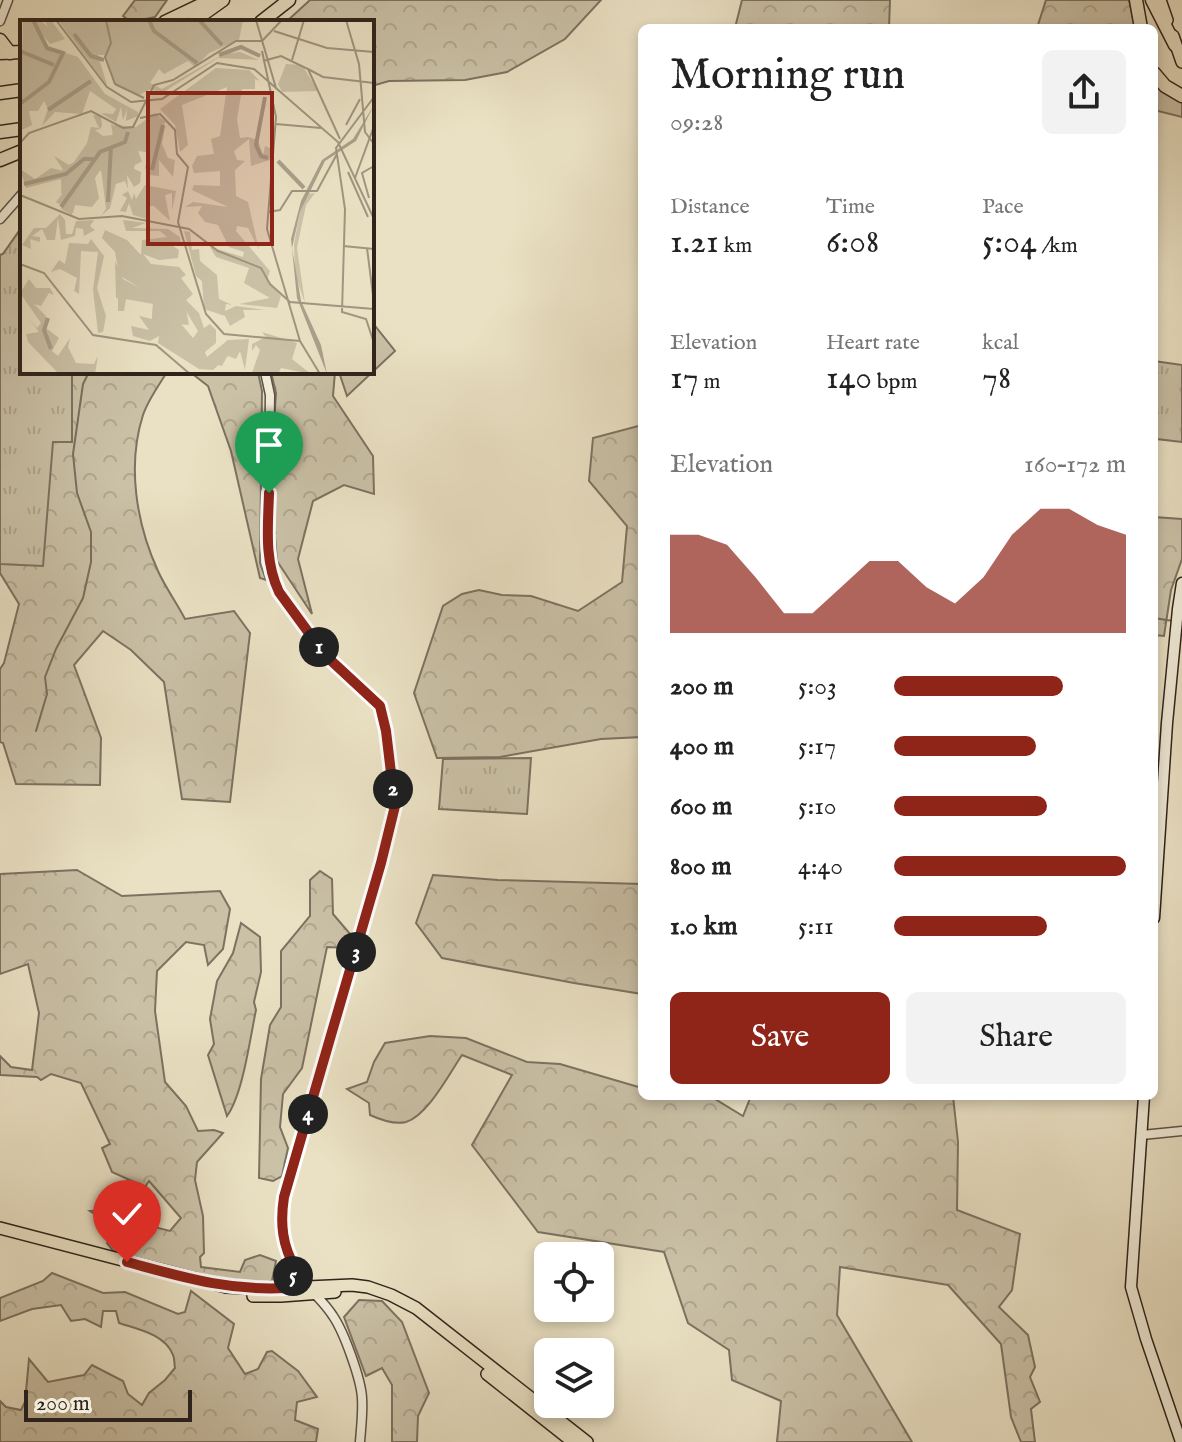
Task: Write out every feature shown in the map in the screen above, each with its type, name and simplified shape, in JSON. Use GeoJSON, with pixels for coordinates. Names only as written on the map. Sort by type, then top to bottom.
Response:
{"type":"FeatureCollection","features":[{"type":"Feature","properties":{"kind":"highway"},"geometry":{"type":"LineString","coordinates":[[169,20],[211,0]]}},
{"type":"Feature","properties":{"kind":"highway"},"geometry":{"type":"LineString","coordinates":[[195,20],[223,0]]}},
{"type":"Feature","properties":{"kind":"highway"},"geometry":{"type":"LineString","coordinates":[[264,20],[289,0]]}},
{"type":"Feature","properties":{"kind":"highway"},"geometry":{"type":"LineString","coordinates":[[275,20],[300,0]]}},
{"type":"Feature","properties":{"kind":"highway"},"geometry":{"type":"LineString","coordinates":[[1136,0],[1140,24]]}},
{"type":"Feature","properties":{"kind":"highway"},"geometry":{"type":"LineString","coordinates":[[1152,0],[1175,45]]}},
{"type":"Feature","properties":{"kind":"highway"},"geometry":{"type":"LineString","coordinates":[[0,40],[11,53]]}},
{"type":"Feature","properties":{"kind":"highway"},"geometry":{"type":"LineString","coordinates":[[1158,78],[1182,96]]}},
{"type":"Feature","properties":{"kind":"highway"},"geometry":{"type":"LineString","coordinates":[[0,93],[20,90]]}},
{"type":"Feature","properties":{"kind":"highway"},"geometry":{"type":"LineString","coordinates":[[0,132],[20,129]]}},
{"type":"Feature","properties":{"kind":"highway"},"geometry":{"type":"LineString","coordinates":[[0,160],[20,152]]}},
{"type":"Feature","properties":{"kind":"main road"},"geometry":{"type":"LineString","coordinates":[[1160,0],[1182,62]]}},
{"type":"Feature","properties":{"kind":"main road"},"geometry":{"type":"LineString","coordinates":[[1158,858],[1167,723],[1182,583]]}},
{"type":"Feature","properties":{"kind":"main road"},"geometry":{"type":"LineString","coordinates":[[1144,1100],[1131,1287],[1181,1442]]}},
{"type":"Feature","properties":{"kind":"main road"},"geometry":{"type":"LineString","coordinates":[[0,1228],[226,1287],[355,1292],[384,1299],[406,1309],[573,1442]]}},
{"type":"Feature","properties":{"kind":"main road"},"geometry":{"type":"LineString","coordinates":[[0,1235],[244,1296],[275,1297],[336,1284],[368,1287],[407,1303],[587,1442]]}},
{"type":"Feature","properties":{"kind":"street"},"geometry":{"type":"LineString","coordinates":[[0,21],[8,0]]}},
{"type":"Feature","properties":{"kind":"street"},"geometry":{"type":"LineString","coordinates":[[0,219],[20,196]]}},
{"type":"Feature","properties":{"kind":"street"},"geometry":{"type":"LineString","coordinates":[[265,374],[270,395],[270,570],[279,592],[325,655],[380,706],[395,806],[284,1197],[281,1218],[286,1248],[296,1269],[338,1324],[360,1383],[360,1442]]}},
{"type":"Feature","properties":{"kind":"street"},"geometry":{"type":"LineString","coordinates":[[1142,1135],[1182,1131]]}},
{"type":"Feature","properties":{"kind":"street"},"geometry":{"type":"LineString","coordinates":[[286,1288],[296,1269]]}},
{"type":"Feature","properties":{"kind":"green space"},"geometry":{"type":"Polygon","coordinates":[[[135,0],[167,0],[155,17],[128,20],[123,16],[135,0]]]}},
{"type":"Feature","properties":{"kind":"green space"},"geometry":{"type":"Polygon","coordinates":[[[310,0],[601,0],[565,39],[507,72],[465,80],[389,81],[374,85],[374,20],[288,20],[310,0]]]}},
{"type":"Feature","properties":{"kind":"green space"},"geometry":{"type":"Polygon","coordinates":[[[742,0],[890,0],[889,24],[736,24],[742,0]]]}},
{"type":"Feature","properties":{"kind":"green space"},"geometry":{"type":"Polygon","coordinates":[[[1046,0],[1129,0],[1134,24],[1038,24],[1046,0]]]}},
{"type":"Feature","properties":{"kind":"green space"},"geometry":{"type":"Polygon","coordinates":[[[1158,87],[1182,100],[1182,117],[1158,111],[1158,87]]]}},
{"type":"Feature","properties":{"kind":"green space"},"geometry":{"type":"Polygon","coordinates":[[[20,230],[20,374],[166,374],[148,404],[138,434],[136,494],[150,553],[185,619],[234,611],[250,633],[230,802],[182,799],[164,682],[131,650],[103,631],[74,665],[101,738],[100,785],[16,784],[3,743],[0,742],[0,669],[19,604],[0,573],[0,255],[20,230]]]}},
{"type":"Feature","properties":{"kind":"green space"},"geometry":{"type":"Polygon","coordinates":[[[20,230],[20,374],[72,374],[72,442],[53,442],[43,566],[0,564],[0,255],[20,230]]]}},
{"type":"Feature","properties":{"kind":"green space"},"geometry":{"type":"Polygon","coordinates":[[[374,325],[395,351],[374,371],[374,325]]]}},
{"type":"Feature","properties":{"kind":"green space"},"geometry":{"type":"Polygon","coordinates":[[[1158,362],[1182,365],[1182,442],[1158,439],[1158,362]]]}},
{"type":"Feature","properties":{"kind":"green space"},"geometry":{"type":"Polygon","coordinates":[[[193,374],[258,374],[262,391],[260,563],[266,580],[260,578],[231,451],[208,386],[193,374]]]}},
{"type":"Feature","properties":{"kind":"green space"},"geometry":{"type":"Polygon","coordinates":[[[271,374],[335,374],[333,396],[373,456],[374,494],[344,485],[313,501],[298,559],[312,614],[277,561],[273,512],[276,393],[271,374]]]}},
{"type":"Feature","properties":{"kind":"green space"},"geometry":{"type":"Polygon","coordinates":[[[340,374],[370,374],[347,396],[340,374]]]}},
{"type":"Feature","properties":{"kind":"green space"},"geometry":{"type":"Polygon","coordinates":[[[638,426],[638,737],[601,739],[500,757],[437,758],[414,693],[443,606],[462,594],[479,590],[531,596],[578,611],[622,582],[627,526],[589,481],[593,438],[638,426]]]}},
{"type":"Feature","properties":{"kind":"green space"},"geometry":{"type":"Polygon","coordinates":[[[1158,517],[1182,519],[1182,559],[1171,590],[1164,636],[1158,635],[1158,517]]]}},
{"type":"Feature","properties":{"kind":"green space"},"geometry":{"type":"Polygon","coordinates":[[[531,758],[527,814],[439,809],[443,759],[531,758]]]}},
{"type":"Feature","properties":{"kind":"green space"},"geometry":{"type":"Polygon","coordinates":[[[77,870],[122,896],[220,891],[230,909],[223,949],[208,965],[204,945],[186,942],[157,971],[155,1011],[165,1082],[186,1106],[198,1131],[223,1133],[197,1162],[195,1180],[203,1216],[204,1253],[200,1257],[201,1267],[240,1272],[245,1260],[260,1255],[276,1261],[272,1281],[265,1283],[214,1277],[114,1252],[107,1243],[112,1238],[114,1226],[90,1211],[132,1208],[142,1224],[170,1231],[181,1218],[149,1181],[145,1187],[112,1172],[102,1148],[110,1144],[81,1083],[51,1074],[41,1080],[37,1077],[0,1075],[0,1056],[11,1067],[32,1070],[39,1013],[28,964],[0,974],[0,874],[77,870]]]}},
{"type":"Feature","properties":{"kind":"green space"},"geometry":{"type":"Polygon","coordinates":[[[320,871],[332,879],[333,914],[351,935],[348,948],[327,947],[302,1068],[283,1094],[280,1127],[288,1148],[282,1176],[273,1181],[259,1178],[261,1079],[270,1025],[281,1007],[281,951],[310,916],[310,880],[320,871]]]}},
{"type":"Feature","properties":{"kind":"green space"},"geometry":{"type":"Polygon","coordinates":[[[433,875],[638,884],[638,993],[442,958],[416,923],[433,875]]]}},
{"type":"Feature","properties":{"kind":"green space"},"geometry":{"type":"Polygon","coordinates":[[[241,923],[260,937],[261,972],[245,1065],[227,1116],[208,1055],[214,1044],[210,1019],[217,981],[233,953],[241,923]]]}},
{"type":"Feature","properties":{"kind":"green space"},"geometry":{"type":"Polygon","coordinates":[[[430,1036],[466,1038],[527,1062],[560,1064],[638,1087],[638,1100],[717,1100],[743,1116],[749,1100],[953,1100],[958,1142],[957,1210],[1020,1234],[1012,1290],[999,1307],[1028,1335],[1035,1367],[1030,1377],[1040,1402],[1031,1409],[1035,1442],[1021,1442],[1011,1417],[1001,1344],[948,1285],[840,1267],[837,1315],[912,1442],[777,1442],[781,1401],[732,1380],[729,1350],[688,1323],[664,1252],[538,1232],[472,1145],[512,1075],[462,1055],[422,1111],[406,1122],[388,1122],[370,1115],[369,1103],[347,1089],[367,1082],[385,1043],[430,1036]]]}},
{"type":"Feature","properties":{"kind":"green space"},"geometry":{"type":"Polygon","coordinates":[[[52,1273],[103,1293],[125,1292],[178,1314],[185,1312],[191,1291],[234,1324],[228,1348],[245,1374],[258,1369],[267,1352],[272,1351],[298,1371],[317,1397],[297,1402],[295,1420],[318,1429],[316,1442],[0,1442],[0,1401],[6,1407],[21,1410],[25,1402],[29,1359],[48,1382],[84,1375],[92,1365],[123,1381],[128,1394],[142,1405],[149,1393],[175,1368],[173,1355],[164,1342],[150,1333],[119,1323],[116,1311],[103,1311],[101,1327],[85,1319],[71,1321],[61,1305],[32,1309],[0,1321],[0,1298],[43,1281],[52,1273]]]}},
{"type":"Feature","properties":{"kind":"green space"},"geometry":{"type":"Polygon","coordinates":[[[359,1300],[382,1301],[402,1322],[429,1393],[418,1416],[417,1442],[392,1442],[392,1385],[382,1368],[366,1376],[344,1317],[359,1300]]]}},
{"type":"Feature","properties":{"kind":"waterway"},"geometry":{"type":"LineString","coordinates":[[36,731],[47,694],[45,677],[83,598],[91,562],[91,532],[77,493],[73,454],[83,384],[88,374]]}},
{"type":"Feature","properties":{"kind":"waterway"},"geometry":{"type":"LineString","coordinates":[[1158,619],[1173,621]]}},
{"type":"Feature","properties":{"kind":"route"},"geometry":{"type":"LineString","coordinates":[[127,1262],[226,1287],[286,1288],[296,1269],[283,1237],[281,1218],[284,1197],[343,999],[395,806],[380,706],[325,655],[274,582],[268,552],[269,493]]}}]}
